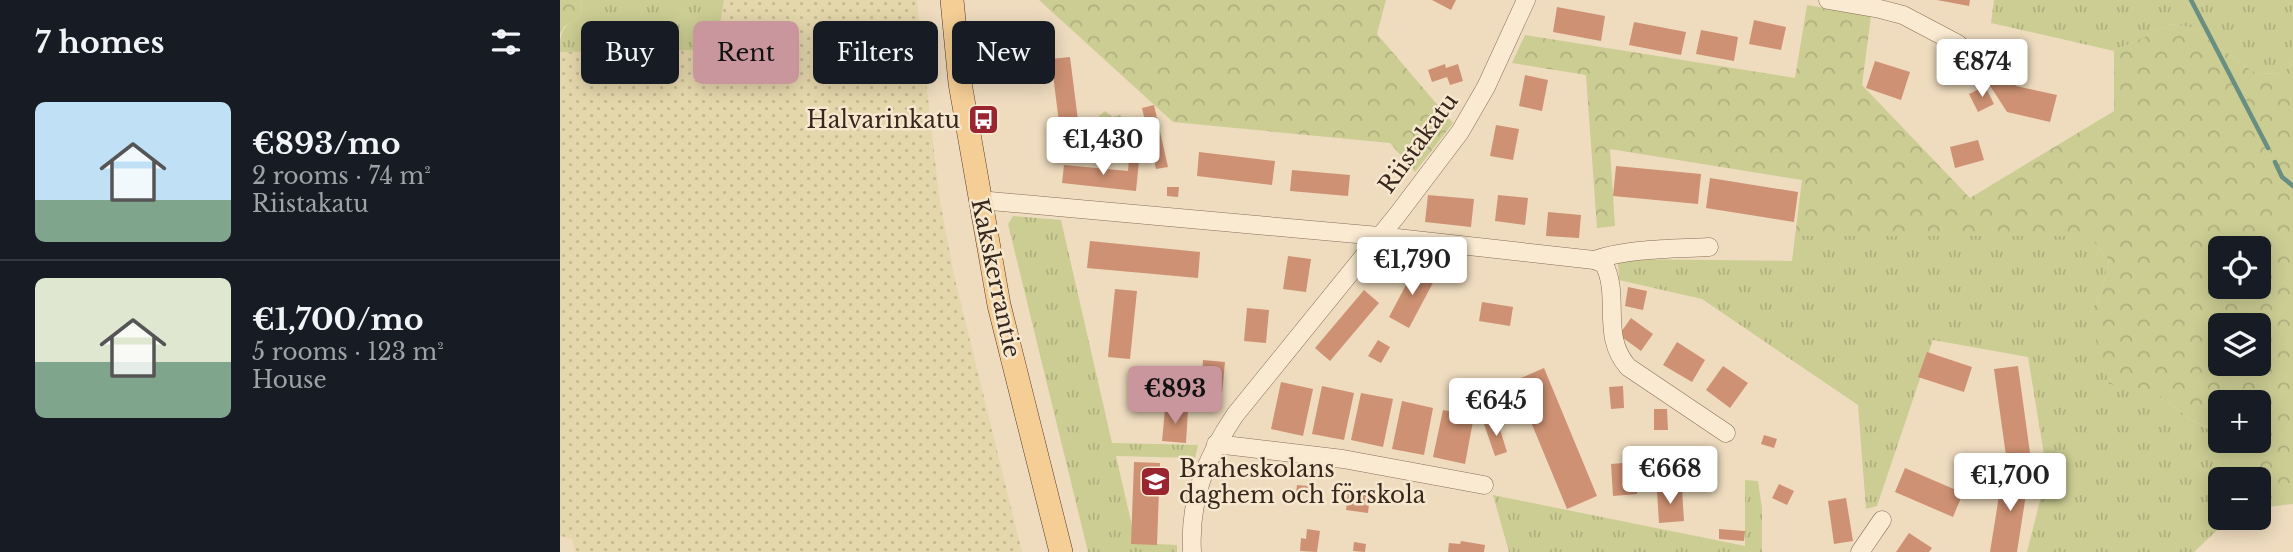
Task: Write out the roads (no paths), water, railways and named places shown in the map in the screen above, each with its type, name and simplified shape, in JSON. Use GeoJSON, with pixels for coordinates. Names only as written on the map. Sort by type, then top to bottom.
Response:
{"type":"FeatureCollection","features":[{"type":"Feature","properties":{"kind":"main road","name":"Kakskerrantie"},"geometry":{"type":"LineString","coordinates":[[952,0],[960,83],[999,305],[1061,552]]}},
{"type":"Feature","properties":{"kind":"street","name":"Riistakatu"},"geometry":{"type":"LineString","coordinates":[[1192,552],[1191,533],[1199,485],[1216,444],[1236,415],[1460,132],[1472,113],[1526,0]]}},
{"type":"Feature","properties":{"kind":"street"},"geometry":{"type":"LineString","coordinates":[[1828,0],[1903,15],[1958,44]]}},
{"type":"Feature","properties":{"kind":"street"},"geometry":{"type":"LineString","coordinates":[[979,200],[1379,236],[1594,260],[1604,264],[1609,273],[1613,335],[1620,358],[1628,367],[1726,433]]}},
{"type":"Feature","properties":{"kind":"street"},"geometry":{"type":"LineString","coordinates":[[1594,260],[1646,251],[1709,247]]}},
{"type":"Feature","properties":{"kind":"street"},"geometry":{"type":"LineString","coordinates":[[1216,444],[1343,459],[1484,485]]}},
{"type":"Feature","properties":{"kind":"street"},"geometry":{"type":"LineString","coordinates":[[1860,552],[1882,520]]}},
{"type":"Feature","properties":{"kind":"waterway"},"geometry":{"type":"LineString","coordinates":[[2191,0],[2268,148]]}},
{"type":"Feature","properties":{"kind":"waterway"},"geometry":{"type":"LineString","coordinates":[[2275,162],[2282,177],[2293,186]]}},
{"type":"Feature","properties":{"kind":"place","name":"Halvarinkatu"},"geometry":{"type":"Point","coordinates":[983,120]}},
{"type":"Feature","properties":{"kind":"place","name":"Braheskolans daghem och förskola"},"geometry":{"type":"Point","coordinates":[1156,482]}}]}
